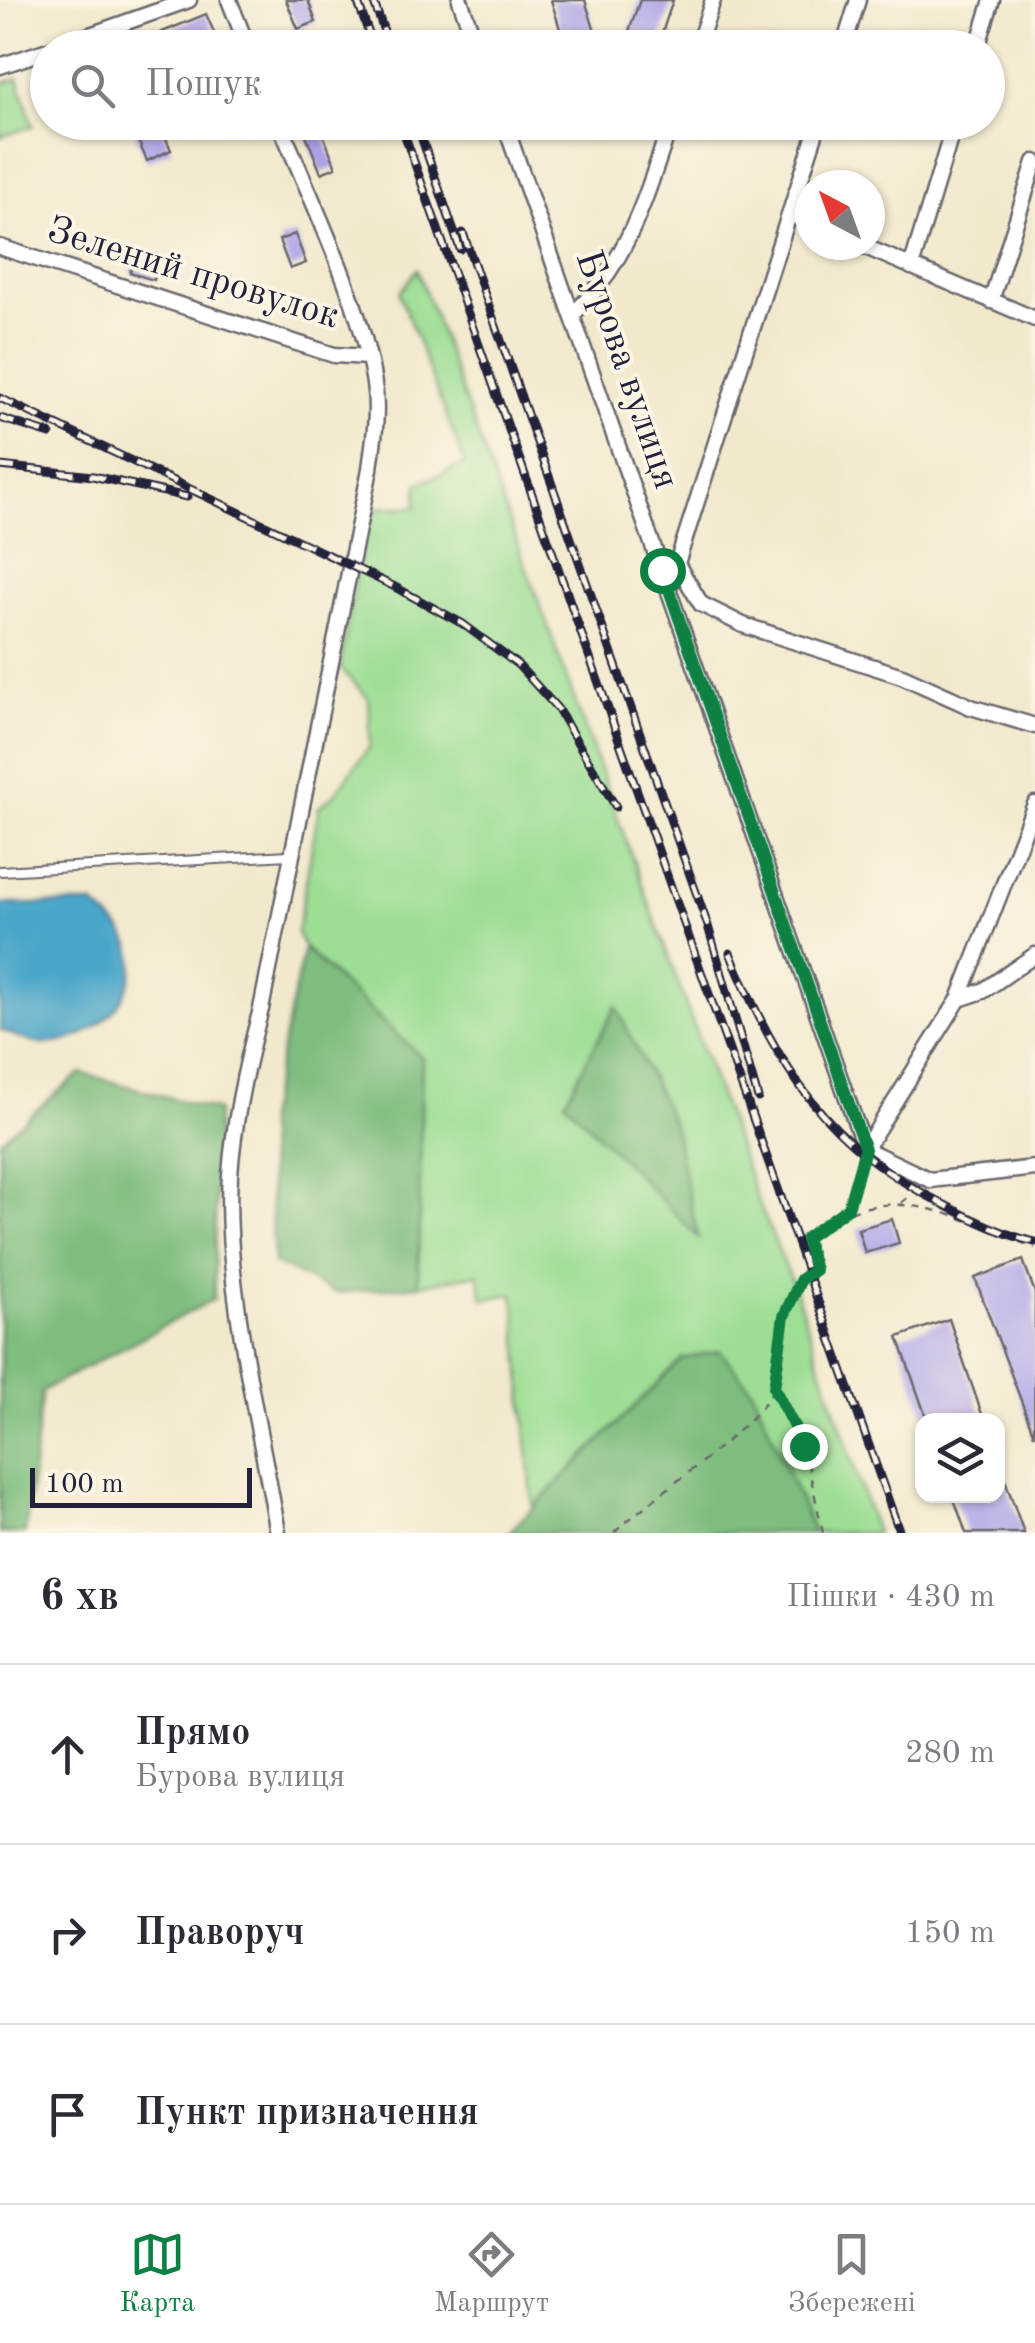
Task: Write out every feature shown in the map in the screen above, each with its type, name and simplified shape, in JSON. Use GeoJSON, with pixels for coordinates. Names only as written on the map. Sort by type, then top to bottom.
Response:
{"type":"FeatureCollection","features":[{"type":"Feature","properties":{"kind":"street"},"geometry":{"type":"LineString","coordinates":[[102,30],[188,0]]}},
{"type":"Feature","properties":{"kind":"street"},"geometry":{"type":"LineString","coordinates":[[228,0],[240,30]]}},
{"type":"Feature","properties":{"kind":"street"},"geometry":{"type":"LineString","coordinates":[[460,0],[470,28]]}},
{"type":"Feature","properties":{"kind":"street"},"geometry":{"type":"LineString","coordinates":[[703,30],[713,0]]}},
{"type":"Feature","properties":{"kind":"street"},"geometry":{"type":"LineString","coordinates":[[849,30],[858,0]]}},
{"type":"Feature","properties":{"kind":"street"},"geometry":{"type":"LineString","coordinates":[[983,30],[992,0]]}},
{"type":"Feature","properties":{"kind":"street"},"geometry":{"type":"LineString","coordinates":[[0,66],[30,55]]}},
{"type":"Feature","properties":{"kind":"street"},"geometry":{"type":"LineString","coordinates":[[278,1533],[234,1273],[230,1177],[243,1074],[261,1009],[289,855],[370,469],[376,416],[368,357],[286,140]]}},
{"type":"Feature","properties":{"kind":"street","name":"Бурова вулиця"},"geometry":{"type":"LineString","coordinates":[[510,140],[865,1149]]}},
{"type":"Feature","properties":{"kind":"street"},"geometry":{"type":"LineString","coordinates":[[572,315],[598,291],[635,228],[665,140]]}},
{"type":"Feature","properties":{"kind":"street"},"geometry":{"type":"LineString","coordinates":[[668,590],[813,140]]}},
{"type":"Feature","properties":{"kind":"street"},"geometry":{"type":"LineString","coordinates":[[911,267],[950,140]]}},
{"type":"Feature","properties":{"kind":"street"},"geometry":{"type":"LineString","coordinates":[[991,301],[1035,162]]}},
{"type":"Feature","properties":{"kind":"street"},"geometry":{"type":"LineString","coordinates":[[790,214],[795,216]]}},
{"type":"Feature","properties":{"kind":"street","name":"Зелений провулок"},"geometry":{"type":"LineString","coordinates":[[0,247],[334,355],[368,357]]}},
{"type":"Feature","properties":{"kind":"street"},"geometry":{"type":"LineString","coordinates":[[885,256],[1035,319]]}},
{"type":"Feature","properties":{"kind":"street"},"geometry":{"type":"LineString","coordinates":[[677,564],[702,604],[743,625],[1035,726]]}},
{"type":"Feature","properties":{"kind":"street"},"geometry":{"type":"LineString","coordinates":[[1035,804],[959,999],[865,1149],[930,1180],[1035,1168]]}},
{"type":"Feature","properties":{"kind":"street"},"geometry":{"type":"LineString","coordinates":[[959,999],[983,991],[1035,955]]}},
{"type":"Feature","properties":{"kind":"lane"},"geometry":{"type":"LineString","coordinates":[[0,871],[289,855]]}},
{"type":"Feature","properties":{"kind":"path"},"geometry":{"type":"LineString","coordinates":[[465,30],[470,28]]}},
{"type":"Feature","properties":{"kind":"path"},"geometry":{"type":"LineString","coordinates":[[848,1208],[865,1149]]}},
{"type":"Feature","properties":{"kind":"path"},"geometry":{"type":"LineString","coordinates":[[900,1204],[930,1180]]}},
{"type":"Feature","properties":{"kind":"path"},"geometry":{"type":"LineString","coordinates":[[614,1533],[752,1415],[774,1388],[784,1316],[801,1279],[815,1270],[806,1238],[848,1208],[881,1202],[950,1214],[1035,1248]]}},
{"type":"Feature","properties":{"kind":"path"},"geometry":{"type":"LineString","coordinates":[[774,1388],[804,1446],[823,1533]]}},
{"type":"Feature","properties":{"kind":"green space"},"geometry":{"type":"Polygon","coordinates":[[[18,78],[30,127],[0,137],[0,84],[18,78]]]}},
{"type":"Feature","properties":{"kind":"green space"},"geometry":{"type":"Polygon","coordinates":[[[417,269],[757,1199],[795,1289],[876,1533],[814,1533],[753,1391],[682,1359],[533,1508],[514,1294],[483,1299],[478,1274],[418,1285],[422,1058],[304,948],[297,933],[319,807],[334,795],[370,746],[369,699],[340,668],[358,563],[374,508],[416,507],[418,484],[465,464],[399,293],[417,269]]]}},
{"type":"Feature","properties":{"kind":"green space"},"geometry":{"type":"Polygon","coordinates":[[[304,948],[422,1058],[418,1285],[335,1293],[274,1263],[266,1120],[304,948]]]}},
{"type":"Feature","properties":{"kind":"green space"},"geometry":{"type":"Polygon","coordinates":[[[616,1006],[673,1124],[698,1237],[565,1101],[616,1006]]]}},
{"type":"Feature","properties":{"kind":"green space"},"geometry":{"type":"Polygon","coordinates":[[[81,1073],[217,1111],[214,1299],[42,1391],[25,1533],[0,1533],[0,1140],[81,1073]]]}},
{"type":"Feature","properties":{"kind":"green space"},"geometry":{"type":"Polygon","coordinates":[[[720,1351],[753,1391],[814,1533],[508,1533],[682,1359],[720,1351]]]}},
{"type":"Feature","properties":{"kind":"water"},"geometry":{"type":"Polygon","coordinates":[[[0,904],[93,904],[119,928],[132,950],[131,977],[125,993],[103,1021],[88,1032],[54,1043],[32,1042],[0,1030],[0,904]]]}},
{"type":"Feature","properties":{"kind":"building"},"geometry":{"type":"Polygon","coordinates":[[[286,0],[308,0],[316,22],[298,29],[286,0]]]}},
{"type":"Feature","properties":{"kind":"building"},"geometry":{"type":"Polygon","coordinates":[[[551,0],[585,0],[594,30],[560,30],[551,0]]]}},
{"type":"Feature","properties":{"kind":"building"},"geometry":{"type":"Polygon","coordinates":[[[640,0],[673,0],[663,30],[629,30],[640,0]]]}},
{"type":"Feature","properties":{"kind":"building"},"geometry":{"type":"Polygon","coordinates":[[[206,14],[213,30],[167,30],[206,14]]]}},
{"type":"Feature","properties":{"kind":"building"},"geometry":{"type":"Polygon","coordinates":[[[138,140],[167,140],[171,150],[147,161],[138,140]]]}},
{"type":"Feature","properties":{"kind":"building"},"geometry":{"type":"Polygon","coordinates":[[[308,140],[325,140],[336,167],[321,173],[308,140]]]}},
{"type":"Feature","properties":{"kind":"building"},"geometry":{"type":"Polygon","coordinates":[[[295,234],[306,263],[290,269],[279,240],[295,234]]]}},
{"type":"Feature","properties":{"kind":"building"},"geometry":{"type":"Polygon","coordinates":[[[136,249],[161,256],[154,280],[130,273],[136,249]]]}},
{"type":"Feature","properties":{"kind":"building"},"geometry":{"type":"Polygon","coordinates":[[[892,1219],[899,1243],[865,1253],[858,1229],[892,1219]]]}},
{"type":"Feature","properties":{"kind":"building"},"geometry":{"type":"Polygon","coordinates":[[[1023,1260],[1035,1293],[1034,1435],[975,1278],[1023,1260]]]}},
{"type":"Feature","properties":{"kind":"building"},"geometry":{"type":"Polygon","coordinates":[[[949,1319],[982,1413],[925,1413],[898,1337],[949,1319]]]}},
{"type":"Feature","properties":{"kind":"building"},"geometry":{"type":"Polygon","coordinates":[[[1005,1480],[1024,1533],[966,1533],[955,1503],[1005,1503],[1005,1480]]]}},
{"type":"Feature","properties":{"kind":"railway"},"geometry":{"type":"LineString","coordinates":[[357,0],[368,30]]}},
{"type":"Feature","properties":{"kind":"railway"},"geometry":{"type":"LineString","coordinates":[[373,0],[384,30]]}},
{"type":"Feature","properties":{"kind":"railway"},"geometry":{"type":"LineString","coordinates":[[406,140],[900,1533]]}},
{"type":"Feature","properties":{"kind":"railway"},"geometry":{"type":"LineString","coordinates":[[422,140],[460,249]]}},
{"type":"Feature","properties":{"kind":"railway"},"geometry":{"type":"LineString","coordinates":[[463,233],[708,926],[758,1098]]}},
{"type":"Feature","properties":{"kind":"railway"},"geometry":{"type":"LineString","coordinates":[[0,398],[393,586],[463,624],[518,665],[557,708],[616,807]]}},
{"type":"Feature","properties":{"kind":"railway"},"geometry":{"type":"LineString","coordinates":[[0,418],[50,434]]}},
{"type":"Feature","properties":{"kind":"railway"},"geometry":{"type":"LineString","coordinates":[[0,466],[93,476],[187,497]]}},
{"type":"Feature","properties":{"kind":"railway"},"geometry":{"type":"LineString","coordinates":[[730,953],[788,1068],[837,1129],[902,1181],[976,1221],[1035,1242]]}},
{"type":"Feature","properties":{"kind":"route"},"geometry":{"type":"LineString","coordinates":[[662,570],[865,1149],[848,1208],[806,1238],[815,1270],[801,1279],[784,1316],[774,1388],[804,1446]]}}]}
